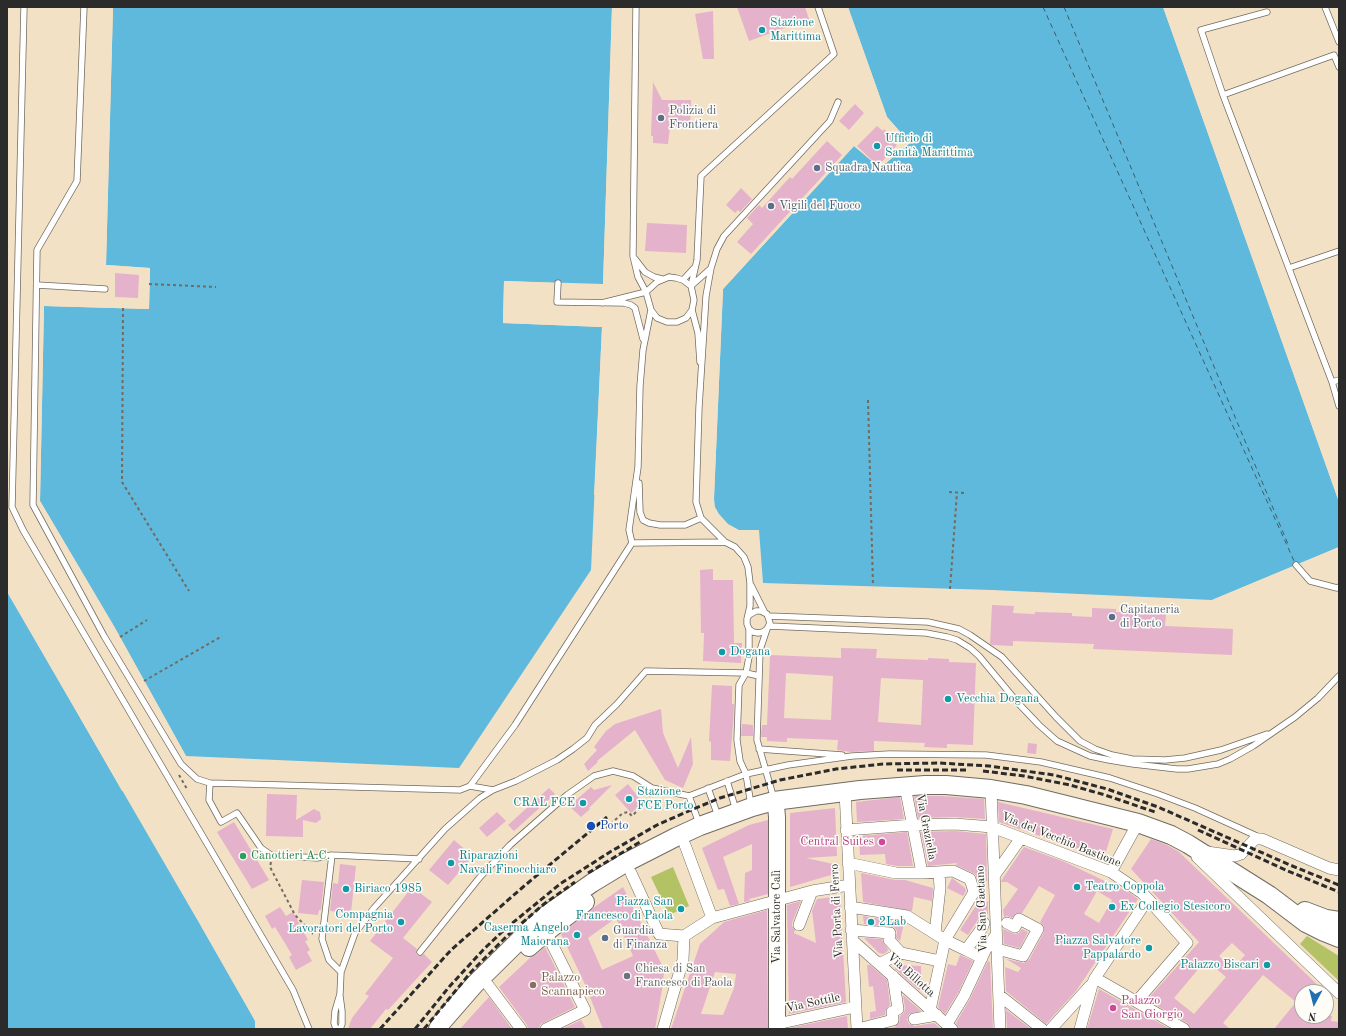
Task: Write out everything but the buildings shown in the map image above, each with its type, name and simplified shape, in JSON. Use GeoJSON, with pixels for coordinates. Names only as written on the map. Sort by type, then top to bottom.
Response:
{"type":"FeatureCollection","features":[{"type":"Feature","properties":{"kind":"main road"},"geometry":{"type":"LineString","coordinates":[[438,1029],[441,1023],[475,984],[542,918],[592,883],[625,863],[676,837],[719,818],[744,810],[794,799],[844,792],[905,786],[946,785],[991,789],[1026,794],[1138,823],[1171,835],[1201,851],[1269,895],[1306,922],[1339,938]]}},
{"type":"Feature","properties":{"kind":"main road"},"geometry":{"type":"LineString","coordinates":[[449,1029],[488,985],[546,932],[611,884],[685,845],[775,804]]}},
{"type":"Feature","properties":{"kind":"main road","name":"Via Salvatore Calì"},"geometry":{"type":"LineString","coordinates":[[775,804],[778,817],[777,1027]]}},
{"type":"Feature","properties":{"kind":"main road"},"geometry":{"type":"LineString","coordinates":[[1269,895],[1321,918],[1339,921]]}},
{"type":"Feature","properties":{"kind":"street","name":"Via Graziella"},"geometry":{"type":"LineString","coordinates":[[905,786],[922,873]]}},
{"type":"Feature","properties":{"kind":"street","name":"Via San Gaetano"},"geometry":{"type":"LineString","coordinates":[[991,789],[1000,1029]]}},
{"type":"Feature","properties":{"kind":"street","name":"Via Porta di Ferro"},"geometry":{"type":"LineString","coordinates":[[844,792],[855,1007],[858,1029]]}},
{"type":"Feature","properties":{"kind":"street"},"geometry":{"type":"LineString","coordinates":[[1111,872],[1138,823]]}},
{"type":"Feature","properties":{"kind":"street","name":"Via del Vecchio Bastione"},"geometry":{"type":"LineString","coordinates":[[846,830],[913,825],[955,824],[992,827],[1111,872],[1145,896],[1187,943],[1141,1004]]}},
{"type":"Feature","properties":{"kind":"street"},"geometry":{"type":"LineString","coordinates":[[1171,835],[1196,855],[1339,992]]}},
{"type":"Feature","properties":{"kind":"street"},"geometry":{"type":"LineString","coordinates":[[994,876],[1021,838]]}},
{"type":"Feature","properties":{"kind":"street"},"geometry":{"type":"LineString","coordinates":[[1201,851],[1235,856],[1241,854],[1255,839],[1262,839],[1329,868],[1339,870]]}},
{"type":"Feature","properties":{"kind":"street"},"geometry":{"type":"LineString","coordinates":[[685,845],[712,918]]}},
{"type":"Feature","properties":{"kind":"street"},"geometry":{"type":"LineString","coordinates":[[848,863],[896,873],[953,871],[970,878],[974,892],[951,927],[945,940],[933,1012],[914,1019]]}},
{"type":"Feature","properties":{"kind":"street"},"geometry":{"type":"LineString","coordinates":[[935,933],[940,888],[939,872]]}},
{"type":"Feature","properties":{"kind":"street"},"geometry":{"type":"LineString","coordinates":[[631,873],[659,934],[684,936],[712,918],[727,913],[812,891],[849,885]]}},
{"type":"Feature","properties":{"kind":"street"},"geometry":{"type":"LineString","coordinates":[[799,925],[812,891]]}},
{"type":"Feature","properties":{"kind":"street"},"geometry":{"type":"LineString","coordinates":[[1051,1029],[1093,981],[1145,896]]}},
{"type":"Feature","properties":{"kind":"street"},"geometry":{"type":"LineString","coordinates":[[850,907],[907,916],[945,940],[982,958]]}},
{"type":"Feature","properties":{"kind":"street"},"geometry":{"type":"LineString","coordinates":[[997,949],[1023,956],[1038,930],[1020,919],[1015,927],[1007,923]]}},
{"type":"Feature","properties":{"kind":"street"},"geometry":{"type":"LineString","coordinates":[[966,950],[984,923]]}},
{"type":"Feature","properties":{"kind":"street"},"geometry":{"type":"LineString","coordinates":[[546,932],[585,1010],[546,1029]]}},
{"type":"Feature","properties":{"kind":"street"},"geometry":{"type":"LineString","coordinates":[[852,935],[890,933],[889,940],[901,953],[940,965]]}},
{"type":"Feature","properties":{"kind":"street","name":"Via Billotta"},"geometry":{"type":"LineString","coordinates":[[852,935],[879,964],[949,1027]]}},
{"type":"Feature","properties":{"kind":"street"},"geometry":{"type":"LineString","coordinates":[[949,1027],[986,949],[996,935]]}},
{"type":"Feature","properties":{"kind":"street"},"geometry":{"type":"LineString","coordinates":[[663,1029],[683,960],[684,936]]}},
{"type":"Feature","properties":{"kind":"street"},"geometry":{"type":"LineString","coordinates":[[879,964],[901,953]]}},
{"type":"Feature","properties":{"kind":"street"},"geometry":{"type":"LineString","coordinates":[[858,1029],[893,1020],[892,1012],[898,1010],[893,976]]}},
{"type":"Feature","properties":{"kind":"street"},"geometry":{"type":"LineString","coordinates":[[1093,981],[1141,1004],[1182,1028]]}},
{"type":"Feature","properties":{"kind":"street"},"geometry":{"type":"LineString","coordinates":[[1080,1029],[1093,981]]}},
{"type":"Feature","properties":{"kind":"street"},"geometry":{"type":"LineString","coordinates":[[488,985],[521,1029]]}},
{"type":"Feature","properties":{"kind":"street"},"geometry":{"type":"LineString","coordinates":[[999,995],[1042,1029]]}},
{"type":"Feature","properties":{"kind":"street","name":"Via Sottile"},"geometry":{"type":"LineString","coordinates":[[777,1027],[855,1007]]}},
{"type":"Feature","properties":{"kind":"lane"},"geometry":{"type":"LineString","coordinates":[[24,7],[12,507],[23,530],[293,990],[309,1029]]}},
{"type":"Feature","properties":{"kind":"lane"},"geometry":{"type":"LineString","coordinates":[[84,7],[77,180],[37,250],[33,506],[104,636],[181,764],[197,779],[210,783],[460,790],[470,786],[493,790]]}},
{"type":"Feature","properties":{"kind":"lane"},"geometry":{"type":"LineString","coordinates":[[636,7],[633,256],[638,278],[646,292],[651,310],[657,318],[666,322],[677,322],[686,318],[692,310],[694,300],[691,286],[697,260],[701,176],[834,54],[818,7]]}},
{"type":"Feature","properties":{"kind":"lane"},"geometry":{"type":"LineString","coordinates":[[1325,7],[1339,42]]}},
{"type":"Feature","properties":{"kind":"lane"},"geometry":{"type":"LineString","coordinates":[[1267,12],[1201,30],[1332,382],[1339,406]]}},
{"type":"Feature","properties":{"kind":"lane"},"geometry":{"type":"LineString","coordinates":[[1224,95],[1334,55],[1339,67]]}},
{"type":"Feature","properties":{"kind":"lane"},"geometry":{"type":"LineString","coordinates":[[744,810],[746,774],[740,761],[737,740],[739,685],[746,673],[749,657],[750,629],[747,624],[747,619],[750,606],[750,583],[748,566],[744,557],[735,547],[725,542],[701,518],[696,502],[706,296],[711,268],[717,249],[724,236],[830,121],[838,102]]}},
{"type":"Feature","properties":{"kind":"lane"},"geometry":{"type":"LineString","coordinates":[[1289,268],[1339,251]]}},
{"type":"Feature","properties":{"kind":"lane"},"geometry":{"type":"LineString","coordinates":[[633,256],[645,272],[662,279]]}},
{"type":"Feature","properties":{"kind":"lane"},"geometry":{"type":"LineString","coordinates":[[683,280],[693,270],[697,260]]}},
{"type":"Feature","properties":{"kind":"lane"},"geometry":{"type":"LineString","coordinates":[[691,286],[704,276],[711,268]]}},
{"type":"Feature","properties":{"kind":"lane"},"geometry":{"type":"LineString","coordinates":[[602,303],[646,292],[657,282],[669,277],[683,280],[691,286]]}},
{"type":"Feature","properties":{"kind":"lane"},"geometry":{"type":"LineString","coordinates":[[558,283],[557,302],[624,303],[632,305],[635,308],[644,343]]}},
{"type":"Feature","properties":{"kind":"lane"},"geometry":{"type":"LineString","coordinates":[[37,285],[105,289]]}},
{"type":"Feature","properties":{"kind":"lane"},"geometry":{"type":"LineString","coordinates":[[651,310],[644,343],[640,386],[638,467],[640,512],[643,520],[648,523],[660,525],[685,524],[701,518]]}},
{"type":"Feature","properties":{"kind":"lane"},"geometry":{"type":"LineString","coordinates":[[692,310],[696,319],[698,333],[701,380]]}},
{"type":"Feature","properties":{"kind":"lane"},"geometry":{"type":"LineString","coordinates":[[1332,382],[1339,380]]}},
{"type":"Feature","properties":{"kind":"lane"},"geometry":{"type":"LineString","coordinates":[[470,786],[514,725],[632,543],[629,530],[638,467]]}},
{"type":"Feature","properties":{"kind":"lane"},"geometry":{"type":"LineString","coordinates":[[632,543],[725,542]]}},
{"type":"Feature","properties":{"kind":"lane"},"geometry":{"type":"LineString","coordinates":[[1296,565],[1310,581],[1337,588],[1339,587]]}},
{"type":"Feature","properties":{"kind":"lane"},"geometry":{"type":"LineString","coordinates":[[750,583],[770,623],[760,650],[757,740],[775,804]]}},
{"type":"Feature","properties":{"kind":"lane"},"geometry":{"type":"LineString","coordinates":[[747,619],[749,615],[756,611],[766,614],[928,622],[959,629],[970,634],[1002,657],[1056,717],[1080,741],[1095,749],[1112,755],[1132,759],[1165,760],[1184,758],[1221,750],[1249,741],[1278,729]]}},
{"type":"Feature","properties":{"kind":"lane"},"geometry":{"type":"LineString","coordinates":[[750,629],[758,633],[763,632],[768,628],[926,633],[957,640],[979,656],[1018,703],[1057,741],[1090,756],[1140,765],[1177,769],[1218,764],[1254,746],[1295,717],[1314,701],[1339,676]]}},
{"type":"Feature","properties":{"kind":"lane"},"geometry":{"type":"LineString","coordinates":[[340,1029],[342,1024],[340,994],[341,972],[354,933],[374,908],[445,829],[480,798],[493,790],[539,770],[573,749],[586,738],[594,725],[617,704],[646,670],[746,673],[759,676]]}},
{"type":"Feature","properties":{"kind":"lane"},"geometry":{"type":"LineString","coordinates":[[760,749],[852,756],[903,754],[986,755],[1041,762],[1110,778],[1158,794],[1195,808],[1262,839]]}},
{"type":"Feature","properties":{"kind":"lane"},"geometry":{"type":"LineString","coordinates":[[420,952],[480,877],[510,845],[568,795],[594,776],[613,770],[633,776],[652,788],[688,796],[746,774],[852,756]]}},
{"type":"Feature","properties":{"kind":"lane"},"geometry":{"type":"LineString","coordinates":[[727,781],[744,810]]}},
{"type":"Feature","properties":{"kind":"lane"},"geometry":{"type":"LineString","coordinates":[[210,783],[209,800],[222,822],[237,813],[261,848],[272,855],[317,858],[332,855],[419,859]]}},
{"type":"Feature","properties":{"kind":"lane"},"geometry":{"type":"LineString","coordinates":[[708,788],[719,818]]}},
{"type":"Feature","properties":{"kind":"lane"},"geometry":{"type":"LineString","coordinates":[[688,796],[700,826]]}},
{"type":"Feature","properties":{"kind":"lane"},"geometry":{"type":"LineString","coordinates":[[332,855],[322,939],[329,960],[341,972]]}},
{"type":"Feature","properties":{"kind":"lane"},"geometry":{"type":"LineString","coordinates":[[336,1029],[334,1023],[335,1011],[340,994]]}},
{"type":"Feature","properties":{"kind":"path"},"geometry":{"type":"LineString","coordinates":[[149,284],[216,287]]}},
{"type":"Feature","properties":{"kind":"path"},"geometry":{"type":"LineString","coordinates":[[123,308],[122,482],[189,591]]}},
{"type":"Feature","properties":{"kind":"path"},"geometry":{"type":"LineString","coordinates":[[868,400],[873,586]]}},
{"type":"Feature","properties":{"kind":"path"},"geometry":{"type":"LineString","coordinates":[[948,492],[965,493]]}},
{"type":"Feature","properties":{"kind":"path"},"geometry":{"type":"LineString","coordinates":[[950,589],[957,492]]}},
{"type":"Feature","properties":{"kind":"path"},"geometry":{"type":"LineString","coordinates":[[120,637],[147,620]]}},
{"type":"Feature","properties":{"kind":"path"},"geometry":{"type":"LineString","coordinates":[[144,681],[222,636]]}},
{"type":"Feature","properties":{"kind":"path"},"geometry":{"type":"LineString","coordinates":[[179,795],[187,789],[178,774],[181,764]]}},
{"type":"Feature","properties":{"kind":"path"},"geometry":{"type":"LineString","coordinates":[[606,828],[623,813],[628,812],[632,816],[648,800],[652,788]]}},
{"type":"Feature","properties":{"kind":"path"},"geometry":{"type":"LineString","coordinates":[[272,855],[270,867],[295,915],[313,934]]}},
{"type":"Feature","properties":{"kind":"green space"},"geometry":{"type":"Polygon","coordinates":[[[673,867],[689,906],[669,915],[651,877],[673,867]]]}},
{"type":"Feature","properties":{"kind":"green space"},"geometry":{"type":"Polygon","coordinates":[[[1307,936],[1339,956],[1339,981],[1300,944],[1307,936]]]}},
{"type":"Feature","properties":{"kind":"water"},"geometry":{"type":"Polygon","coordinates":[[[113,7],[612,7],[603,285],[504,281],[503,323],[602,327],[591,570],[459,768],[186,756],[115,628],[40,501],[44,306],[149,309],[150,268],[106,265],[113,7]]]}},
{"type":"Feature","properties":{"kind":"water"},"geometry":{"type":"Polygon","coordinates":[[[848,7],[1163,7],[1339,502],[1339,547],[1212,600],[992,590],[763,583],[759,530],[739,530],[728,524],[715,507],[714,498],[723,289],[854,146],[880,168],[910,143],[887,117],[848,7]]]}},
{"type":"Feature","properties":{"kind":"water"},"geometry":{"type":"Polygon","coordinates":[[[7,592],[255,1021],[255,1029],[7,1029],[7,592]]]}},
{"type":"Feature","properties":{"kind":"pier"},"geometry":{"type":"Polygon","coordinates":[[[111,7],[113,7],[106,265],[150,268],[149,309],[44,306],[40,501],[115,628],[186,756],[184,757],[113,629],[38,501],[42,305],[147,307],[148,270],[104,266],[111,7]]]}},
{"type":"Feature","properties":{"kind":"pier"},"geometry":{"type":"Polygon","coordinates":[[[612,7],[614,7],[605,285],[603,287],[506,283],[505,322],[604,326],[596,495],[594,495],[602,327],[503,323],[504,281],[603,284],[612,7]]]}},
{"type":"Feature","properties":{"kind":"pier"},"geometry":{"type":"Polygon","coordinates":[[[846,7],[848,7],[887,117],[910,143],[880,168],[854,146],[723,289],[714,498],[712,498],[721,288],[853,144],[855,144],[880,165],[907,143],[885,118],[846,7]]]}},
{"type":"Feature","properties":{"kind":"pier"},"geometry":{"type":"Polygon","coordinates":[[[1163,7],[1166,7],[1339,496],[1339,502],[1163,7]]]}},
{"type":"Feature","properties":{"kind":"pier"},"geometry":{"type":"Polygon","coordinates":[[[1339,547],[1339,549],[1216,601],[1212,600],[1339,547]]]}},
{"type":"Feature","properties":{"kind":"pier"},"geometry":{"type":"Polygon","coordinates":[[[7,590],[9,591],[124,790],[122,791],[7,590]]]}},
{"type":"Feature","properties":{"kind":"ferry route"},"geometry":{"type":"LineString","coordinates":[[1043,7],[1295,563]]}},
{"type":"Feature","properties":{"kind":"ferry route"},"geometry":{"type":"LineString","coordinates":[[1064,7],[1288,544]]}},
{"type":"Feature","properties":{"kind":"railway"},"geometry":{"type":"LineString","coordinates":[[415,1029],[449,987],[504,930],[560,884],[610,852],[657,825],[720,798],[780,780],[836,769],[883,764],[939,763],[989,766],[1054,775],[1107,789],[1158,807],[1339,885]]}},
{"type":"Feature","properties":{"kind":"railway"},"geometry":{"type":"LineString","coordinates":[[897,770],[969,770]]}},
{"type":"Feature","properties":{"kind":"railway"},"geometry":{"type":"LineString","coordinates":[[983,771],[1024,776],[1070,785],[1155,812]]}},
{"type":"Feature","properties":{"kind":"railway"},"geometry":{"type":"LineString","coordinates":[[380,1029],[451,950],[523,887],[607,817]]}},
{"type":"Feature","properties":{"kind":"railway"},"geometry":{"type":"LineString","coordinates":[[1198,830],[1288,871],[1339,892]]}},
{"type":"Feature","properties":{"kind":"railway"},"geometry":{"type":"LineString","coordinates":[[588,873],[640,842]]}},
{"type":"Feature","properties":{"kind":"railway"},"geometry":{"type":"LineString","coordinates":[[424,1029],[471,972],[507,936],[544,904],[575,882]]}},
{"type":"Feature","properties":{"kind":"place","name":"Stazione Marittima"},"geometry":{"type":"Point","coordinates":[762,30]}},
{"type":"Feature","properties":{"kind":"place","name":"Polizia di Frontiera"},"geometry":{"type":"Point","coordinates":[661,118]}},
{"type":"Feature","properties":{"kind":"place","name":"Ufficio di Sanità Marittima"},"geometry":{"type":"Point","coordinates":[877,146]}},
{"type":"Feature","properties":{"kind":"place","name":"Squadra Nautica"},"geometry":{"type":"Point","coordinates":[817,168]}},
{"type":"Feature","properties":{"kind":"place","name":"Vigili del Fuoco"},"geometry":{"type":"Point","coordinates":[771,206]}},
{"type":"Feature","properties":{"kind":"place","name":"Capitaneria di Porto"},"geometry":{"type":"Point","coordinates":[1112,617]}},
{"type":"Feature","properties":{"kind":"place","name":"Dogana"},"geometry":{"type":"Point","coordinates":[722,652]}},
{"type":"Feature","properties":{"kind":"place","name":"Vecchia Dogana"},"geometry":{"type":"Point","coordinates":[948,699]}},
{"type":"Feature","properties":{"kind":"place","name":"Stazione FCE Porto"},"geometry":{"type":"Point","coordinates":[629,799]}},
{"type":"Feature","properties":{"kind":"place","name":"CRAL FCE"},"geometry":{"type":"Point","coordinates":[583,803]}},
{"type":"Feature","properties":{"kind":"place","name":"Porto"},"geometry":{"type":"Point","coordinates":[591,826]}},
{"type":"Feature","properties":{"kind":"place","name":"Central Suites"},"geometry":{"type":"Point","coordinates":[882,842]}},
{"type":"Feature","properties":{"kind":"place","name":"Canottieri A.C."},"geometry":{"type":"Point","coordinates":[243,856]}},
{"type":"Feature","properties":{"kind":"place","name":"Riparazioni Navali Finocchiaro"},"geometry":{"type":"Point","coordinates":[451,863]}},
{"type":"Feature","properties":{"kind":"place","name":"Teatro Coppola"},"geometry":{"type":"Point","coordinates":[1077,887]}},
{"type":"Feature","properties":{"kind":"place","name":"Biriaco 1985"},"geometry":{"type":"Point","coordinates":[346,889]}},
{"type":"Feature","properties":{"kind":"place","name":"Ex Collegio Stesicoro"},"geometry":{"type":"Point","coordinates":[1112,907]}},
{"type":"Feature","properties":{"kind":"place","name":"Piazza San Francesco di Paola"},"geometry":{"type":"Point","coordinates":[681,909]}},
{"type":"Feature","properties":{"kind":"place","name":"Compagnia Lavoratori del Porto"},"geometry":{"type":"Point","coordinates":[401,922]}},
{"type":"Feature","properties":{"kind":"place","name":"2Lab"},"geometry":{"type":"Point","coordinates":[871,922]}},
{"type":"Feature","properties":{"kind":"place","name":"Caserma Angelo Maiorana"},"geometry":{"type":"Point","coordinates":[577,935]}},
{"type":"Feature","properties":{"kind":"place","name":"Guardia di Finanza"},"geometry":{"type":"Point","coordinates":[605,938]}},
{"type":"Feature","properties":{"kind":"place","name":"Piazza Salvatore Pappalardo"},"geometry":{"type":"Point","coordinates":[1149,948]}},
{"type":"Feature","properties":{"kind":"place","name":"Palazzo Biscari"},"geometry":{"type":"Point","coordinates":[1267,965]}},
{"type":"Feature","properties":{"kind":"place","name":"Chiesa di San Francesco di Paola"},"geometry":{"type":"Point","coordinates":[627,976]}},
{"type":"Feature","properties":{"kind":"place","name":"Palazzo Scannapieco"},"geometry":{"type":"Point","coordinates":[533,985]}},
{"type":"Feature","properties":{"kind":"place","name":"Palazzo San Giorgio"},"geometry":{"type":"Point","coordinates":[1113,1008]}}]}
